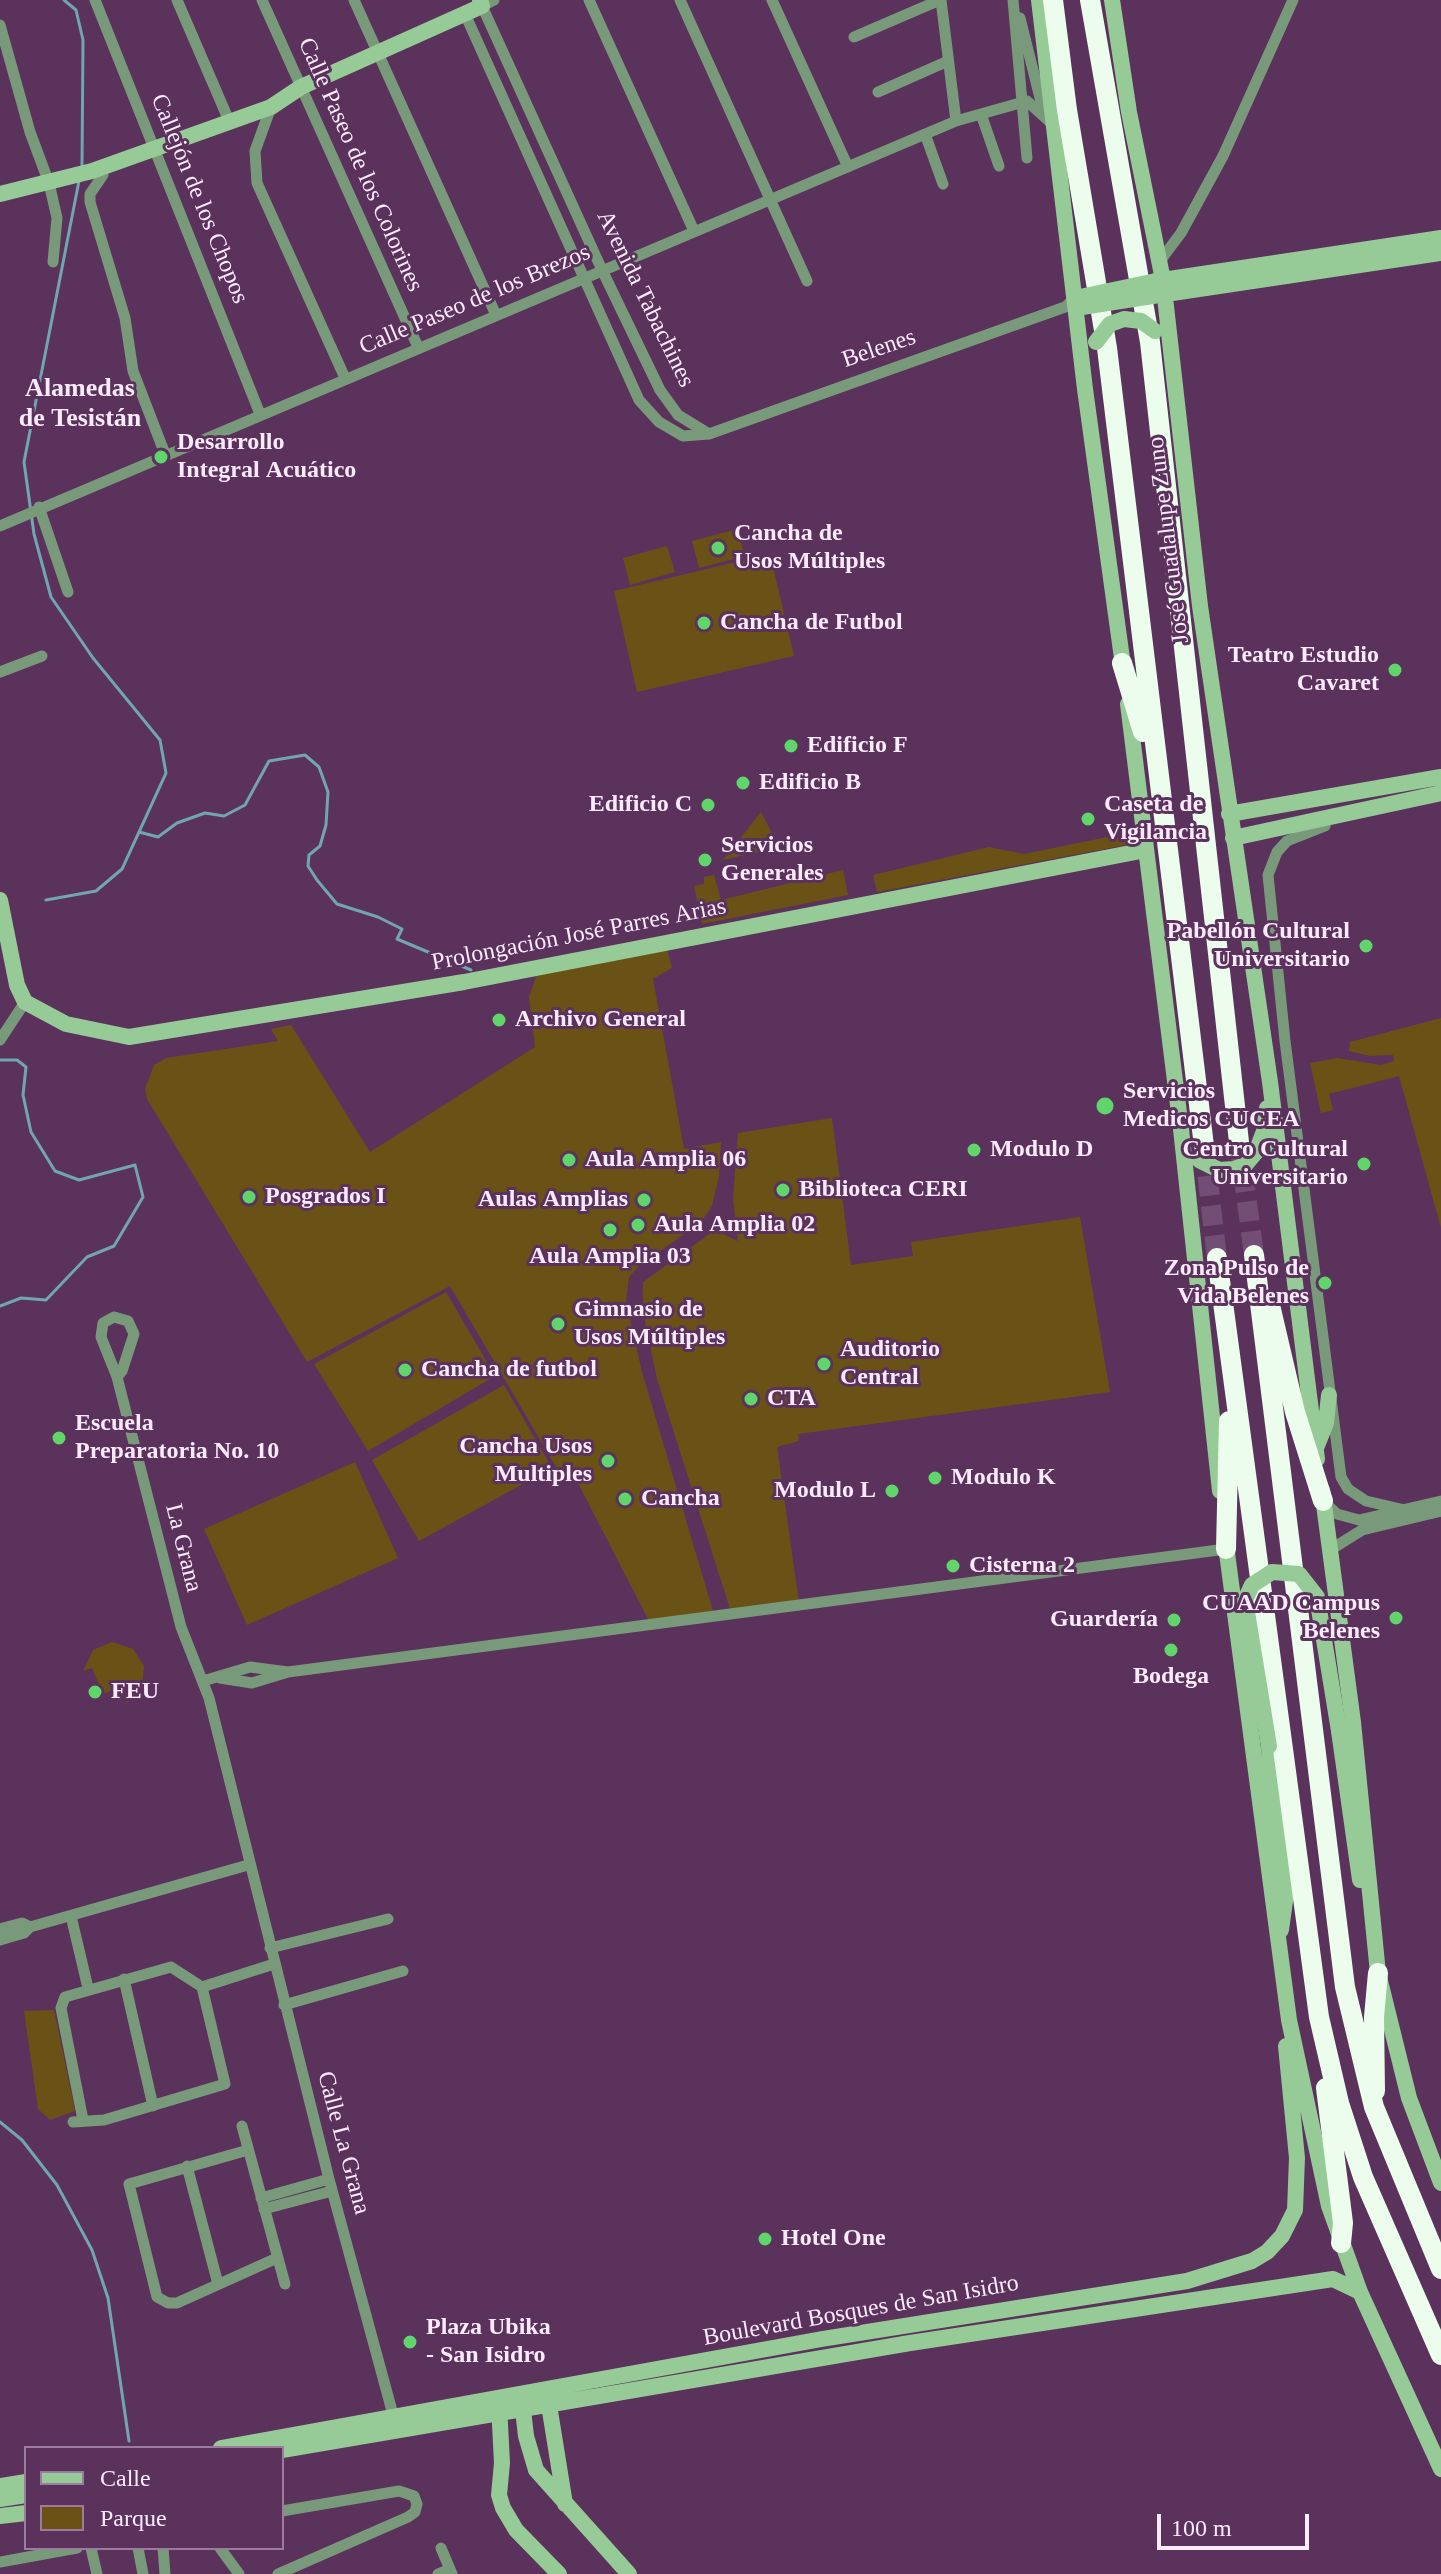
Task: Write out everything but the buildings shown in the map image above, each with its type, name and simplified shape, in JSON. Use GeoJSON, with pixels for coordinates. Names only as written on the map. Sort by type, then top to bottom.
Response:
{"type":"FeatureCollection","features":[{"type":"Feature","properties":{"kind":"highway"},"geometry":{"type":"LineString","coordinates":[[1053,0],[1067,110],[1107,348],[1188,1012],[1201,1153]]}},
{"type":"Feature","properties":{"kind":"highway"},"geometry":{"type":"LineString","coordinates":[[1090,0],[1150,342],[1247,1147]]}},
{"type":"Feature","properties":{"kind":"highway"},"geometry":{"type":"LineString","coordinates":[[1122,663],[1145,743],[1170,930],[1188,1012]]}},
{"type":"Feature","properties":{"kind":"highway"},"geometry":{"type":"LineString","coordinates":[[1323,1501],[1304,1443],[1278,1329],[1254,1255],[1337,1935],[1356,2045],[1374,2107],[1440,2265]]}},
{"type":"Feature","properties":{"kind":"highway"},"geometry":{"type":"LineString","coordinates":[[1226,1549],[1230,1425],[1215,1298],[1217,1258],[1319,2017],[1343,2223],[1341,2243]]}},
{"type":"Feature","properties":{"kind":"highway"},"geometry":{"type":"LineString","coordinates":[[1374,2107],[1378,1973]]}},
{"type":"Feature","properties":{"kind":"highway"},"geometry":{"type":"LineString","coordinates":[[1319,2017],[1339,2103],[1363,2177],[1441,2355]]}},
{"type":"Feature","properties":{"kind":"main road"},"geometry":{"type":"LineString","coordinates":[[1039,0],[1048,120],[1146,850],[1181,1129],[1226,1549],[1289,2020],[1329,2206],[1341,2243],[1360,2292],[1441,2469]]}},
{"type":"Feature","properties":{"kind":"main road","name":"José Guadalupe Zuno"},"geometry":{"type":"LineString","coordinates":[[1112,0],[1129,112],[1160,261],[1200,606],[1270,1082]]}},
{"type":"Feature","properties":{"kind":"main road"},"geometry":{"type":"LineString","coordinates":[[0,194],[73,177],[271,107],[301,87],[378,52],[461,7],[485,2]]}},
{"type":"Feature","properties":{"kind":"main road"},"geometry":{"type":"LineString","coordinates":[[1075,304],[1441,238]]}},
{"type":"Feature","properties":{"kind":"main road"},"geometry":{"type":"LineString","coordinates":[[1161,288],[1441,253]]}},
{"type":"Feature","properties":{"kind":"main road"},"geometry":{"type":"LineString","coordinates":[[1085,389],[1096,342],[1110,324],[1124,319],[1141,321],[1155,331],[1166,348],[1174,372]]}},
{"type":"Feature","properties":{"kind":"main road"},"geometry":{"type":"LineString","coordinates":[[1229,814],[1441,777]]}},
{"type":"Feature","properties":{"kind":"main road"},"geometry":{"type":"LineString","coordinates":[[1233,838],[1441,793]]}},
{"type":"Feature","properties":{"kind":"main road","name":"Prolongación José Parres Arias"},"geometry":{"type":"LineString","coordinates":[[25,1002],[43,1015],[88,1031],[149,1036],[464,982],[1146,850]]}},
{"type":"Feature","properties":{"kind":"main road"},"geometry":{"type":"LineString","coordinates":[[0,900],[17,985],[25,1002]]}},
{"type":"Feature","properties":{"kind":"main road"},"geometry":{"type":"LineString","coordinates":[[1181,1129],[1185,1143],[1219,1170],[1234,1169],[1250,1161],[1247,1147],[1264,1131],[1270,1082]]}},
{"type":"Feature","properties":{"kind":"main road"},"geometry":{"type":"LineString","coordinates":[[1270,1082],[1315,1449],[1353,1722],[1378,1973],[1409,2098],[1441,2183]]}},
{"type":"Feature","properties":{"kind":"main road"},"geometry":{"type":"LineString","coordinates":[[1315,1449],[1326,1423],[1329,1395]]}},
{"type":"Feature","properties":{"kind":"main road"},"geometry":{"type":"LineString","coordinates":[[1279,1941],[1286,1894],[1269,1746],[1245,1600],[1252,1585],[1272,1572],[1294,1572],[1315,1591],[1361,1885],[1366,1911],[1374,1923]]}},
{"type":"Feature","properties":{"kind":"main road","name":"Boulevard Bosques de San Isidro"},"geometry":{"type":"LineString","coordinates":[[522,2402],[549,2405],[1187,2281],[1252,2261],[1267,2252],[1289,2225],[1298,2191],[1285,2034],[1289,2020]]}},
{"type":"Feature","properties":{"kind":"main road","name":"Boulevard Bosques de San Isidro"},"geometry":{"type":"LineString","coordinates":[[236,2446],[396,2424],[909,2335],[1333,2279],[1360,2292]]}},
{"type":"Feature","properties":{"kind":"main road"},"geometry":{"type":"LineString","coordinates":[[522,2402],[536,2470],[629,2574]]}},
{"type":"Feature","properties":{"kind":"main road"},"geometry":{"type":"LineString","coordinates":[[549,2405],[565,2506]]}},
{"type":"Feature","properties":{"kind":"main road"},"geometry":{"type":"LineString","coordinates":[[499,2406],[499,2495],[503,2508],[516,2530],[559,2574]]}},
{"type":"Feature","properties":{"kind":"main road","name":"Boulevard Bosques de San Isidro"},"geometry":{"type":"LineString","coordinates":[[284,2450],[396,2424]]}},
{"type":"Feature","properties":{"kind":"main road"},"geometry":{"type":"LineString","coordinates":[[0,2486],[24,2482]]}},
{"type":"Feature","properties":{"kind":"main road"},"geometry":{"type":"LineString","coordinates":[[0,2499],[24,2495]]}},
{"type":"Feature","properties":{"kind":"main road"},"geometry":{"type":"LineString","coordinates":[[0,2516],[24,2513]]}},
{"type":"Feature","properties":{"kind":"street","name":"Callejón de los Chopos"},"geometry":{"type":"LineString","coordinates":[[95,0],[260,414]]}},
{"type":"Feature","properties":{"kind":"street"},"geometry":{"type":"LineString","coordinates":[[177,0],[230,123]]}},
{"type":"Feature","properties":{"kind":"street","name":"Calle Paseo de los Colorines"},"geometry":{"type":"LineString","coordinates":[[262,0],[418,347]]}},
{"type":"Feature","properties":{"kind":"street"},"geometry":{"type":"LineString","coordinates":[[354,0],[496,315]]}},
{"type":"Feature","properties":{"kind":"street"},"geometry":{"type":"LineString","coordinates":[[589,0],[694,231]]}},
{"type":"Feature","properties":{"kind":"street"},"geometry":{"type":"LineString","coordinates":[[680,0],[807,281]]}},
{"type":"Feature","properties":{"kind":"street"},"geometry":{"type":"LineString","coordinates":[[772,0],[848,167]]}},
{"type":"Feature","properties":{"kind":"street"},"geometry":{"type":"LineString","coordinates":[[854,37],[940,0],[956,121]]}},
{"type":"Feature","properties":{"kind":"street"},"geometry":{"type":"LineString","coordinates":[[1014,0],[1027,158]]}},
{"type":"Feature","properties":{"kind":"street"},"geometry":{"type":"LineString","coordinates":[[1014,0],[1048,120]]}},
{"type":"Feature","properties":{"kind":"street"},"geometry":{"type":"LineString","coordinates":[[1160,261],[1181,233],[1223,156],[1293,0]]}},
{"type":"Feature","properties":{"kind":"street","name":"Avenida Tabachines"},"geometry":{"type":"LineString","coordinates":[[485,2],[602,270],[660,390],[678,415],[709,434]]}},
{"type":"Feature","properties":{"kind":"street","name":"Avenida Tabachines"},"geometry":{"type":"LineString","coordinates":[[461,7],[639,400],[659,422],[683,436],[709,434]]}},
{"type":"Feature","properties":{"kind":"street"},"geometry":{"type":"LineString","coordinates":[[0,25],[57,218],[53,262]]}},
{"type":"Feature","properties":{"kind":"street"},"geometry":{"type":"LineString","coordinates":[[878,92],[948,61]]}},
{"type":"Feature","properties":{"kind":"street"},"geometry":{"type":"LineString","coordinates":[[1020,102],[1034,104],[1048,120]]}},
{"type":"Feature","properties":{"kind":"street","name":"Calle Paseo de los Brezos"},"geometry":{"type":"LineString","coordinates":[[0,526],[956,121],[1020,102]]}},
{"type":"Feature","properties":{"kind":"street"},"geometry":{"type":"LineString","coordinates":[[271,107],[255,151],[257,183],[345,378]]}},
{"type":"Feature","properties":{"kind":"street"},"geometry":{"type":"LineString","coordinates":[[981,114],[999,166]]}},
{"type":"Feature","properties":{"kind":"street"},"geometry":{"type":"LineString","coordinates":[[925,134],[943,184]]}},
{"type":"Feature","properties":{"kind":"street"},"geometry":{"type":"LineString","coordinates":[[97,169],[103,175],[90,194],[90,202],[125,318],[133,371],[165,454]]}},
{"type":"Feature","properties":{"kind":"street","name":"Belenes"},"geometry":{"type":"LineString","coordinates":[[709,434],[1075,304]]}},
{"type":"Feature","properties":{"kind":"street"},"geometry":{"type":"LineString","coordinates":[[38,508],[68,592]]}},
{"type":"Feature","properties":{"kind":"street"},"geometry":{"type":"LineString","coordinates":[[0,672],[42,656]]}},
{"type":"Feature","properties":{"kind":"street"},"geometry":{"type":"LineString","coordinates":[[1350,811],[1287,841],[1277,852],[1268,875],[1285,1041],[1329,1395],[1344,1484],[1369,1503],[1405,1510]]}},
{"type":"Feature","properties":{"kind":"street"},"geometry":{"type":"LineString","coordinates":[[0,1040],[25,1002]]}},
{"type":"Feature","properties":{"kind":"street","name":"La Grana"},"geometry":{"type":"LineString","coordinates":[[117,1377],[122,1371],[134,1334],[128,1321],[114,1317],[103,1323],[101,1334],[117,1377],[181,1627],[203,1681],[248,1865]]}},
{"type":"Feature","properties":{"kind":"street"},"geometry":{"type":"LineString","coordinates":[[1323,1501],[1344,1517],[1375,1523],[1441,1511]]}},
{"type":"Feature","properties":{"kind":"street"},"geometry":{"type":"LineString","coordinates":[[1330,1550],[1350,1535],[1375,1523],[1405,1510],[1441,1501]]}},
{"type":"Feature","properties":{"kind":"street"},"geometry":{"type":"LineString","coordinates":[[203,1681],[250,1667],[288,1672],[1226,1549]]}},
{"type":"Feature","properties":{"kind":"street"},"geometry":{"type":"LineString","coordinates":[[0,1940],[24,1933],[30,1927],[248,1865]]}},
{"type":"Feature","properties":{"kind":"street","name":"Calle La Grana"},"geometry":{"type":"LineString","coordinates":[[248,1865],[330,2185],[396,2424]]}},
{"type":"Feature","properties":{"kind":"street"},"geometry":{"type":"LineString","coordinates":[[71,1916],[88,1988]]}},
{"type":"Feature","properties":{"kind":"street"},"geometry":{"type":"LineString","coordinates":[[270,1948],[388,1919]]}},
{"type":"Feature","properties":{"kind":"street"},"geometry":{"type":"LineString","coordinates":[[0,1929],[22,1923],[30,1927]]}},
{"type":"Feature","properties":{"kind":"street"},"geometry":{"type":"LineString","coordinates":[[202,1987],[274,1964]]}},
{"type":"Feature","properties":{"kind":"street"},"geometry":{"type":"LineString","coordinates":[[175,1967],[202,1987],[225,2084],[104,2120],[78,2121],[61,2008],[65,1997],[124,1979],[175,1967]]}},
{"type":"Feature","properties":{"kind":"street"},"geometry":{"type":"LineString","coordinates":[[284,2005],[403,1971]]}},
{"type":"Feature","properties":{"kind":"street"},"geometry":{"type":"LineString","coordinates":[[124,1979],[153,2106]]}},
{"type":"Feature","properties":{"kind":"street"},"geometry":{"type":"LineString","coordinates":[[242,2126],[285,2284]]}},
{"type":"Feature","properties":{"kind":"street"},"geometry":{"type":"LineString","coordinates":[[248,2150],[129,2184],[157,2297],[168,2303],[177,2303],[277,2258]]}},
{"type":"Feature","properties":{"kind":"street"},"geometry":{"type":"LineString","coordinates":[[187,2166],[218,2284]]}},
{"type":"Feature","properties":{"kind":"street"},"geometry":{"type":"LineString","coordinates":[[263,2204],[330,2185]]}},
{"type":"Feature","properties":{"kind":"street"},"geometry":{"type":"LineString","coordinates":[[278,2574],[408,2517],[415,2512],[417,2504],[414,2496],[399,2491],[284,2511]]}},
{"type":"Feature","properties":{"kind":"street"},"geometry":{"type":"LineString","coordinates":[[441,2548],[446,2572]]}},
{"type":"Feature","properties":{"kind":"street"},"geometry":{"type":"LineString","coordinates":[[0,2562],[66,2550]]}},
{"type":"Feature","properties":{"kind":"street"},"geometry":{"type":"LineString","coordinates":[[91,2550],[97,2574]]}},
{"type":"Feature","properties":{"kind":"street"},"geometry":{"type":"LineString","coordinates":[[138,2550],[143,2574]]}},
{"type":"Feature","properties":{"kind":"street"},"geometry":{"type":"LineString","coordinates":[[163,2550],[165,2574]]}},
{"type":"Feature","properties":{"kind":"street"},"geometry":{"type":"LineString","coordinates":[[221,2550],[239,2574]]}},
{"type":"Feature","properties":{"kind":"green space","name":"Cancha de Usos Múltiples"},"geometry":{"type":"Polygon","coordinates":[[[737,529],[745,556],[699,568],[692,541],[737,529]]]}},
{"type":"Feature","properties":{"kind":"green space","name":"Cancha de Usos Múltiples"},"geometry":{"type":"Polygon","coordinates":[[[667,546],[675,572],[630,585],[623,558],[667,546]]]}},
{"type":"Feature","properties":{"kind":"green space","name":"Cancha de Futbol"},"geometry":{"type":"Polygon","coordinates":[[[770,554],[794,656],[637,692],[614,591],[770,554]]]}},
{"type":"Feature","properties":{"kind":"green space"},"geometry":{"type":"Polygon","coordinates":[[[761,812],[779,847],[723,860],[761,812]]]}},
{"type":"Feature","properties":{"kind":"green space"},"geometry":{"type":"Polygon","coordinates":[[[1112,836],[1125,840],[1126,845],[877,892],[873,875],[989,847],[1024,854],[1112,836]]]}},
{"type":"Feature","properties":{"kind":"green space"},"geometry":{"type":"Polygon","coordinates":[[[843,870],[848,895],[702,924],[694,886],[704,884],[704,877],[714,875],[721,900],[843,870]]]}},
{"type":"Feature","properties":{"kind":"green space"},"geometry":{"type":"Polygon","coordinates":[[[667,949],[672,968],[653,979],[684,1149],[721,1142],[719,1177],[712,1206],[701,1222],[639,1266],[629,1277],[626,1301],[642,1372],[713,1611],[650,1623],[579,1485],[559,1472],[450,1286],[307,1362],[147,1099],[145,1089],[154,1065],[166,1058],[278,1041],[271,1029],[291,1025],[370,1152],[535,1047],[529,997],[537,974],[667,949]]]}},
{"type":"Feature","properties":{"kind":"green space"},"geometry":{"type":"Polygon","coordinates":[[[1441,1018],[1441,1228],[1399,1076],[1329,1094],[1333,1110],[1321,1113],[1310,1063],[1337,1058],[1381,1065],[1394,1061],[1393,1055],[1370,1056],[1349,1051],[1350,1042],[1441,1018]]]}},
{"type":"Feature","properties":{"kind":"green space"},"geometry":{"type":"Polygon","coordinates":[[[832,1118],[851,1265],[913,1256],[911,1242],[1080,1217],[1110,1392],[798,1434],[799,1441],[777,1447],[799,1603],[731,1612],[657,1379],[643,1311],[643,1282],[715,1230],[738,1241],[733,1199],[738,1133],[832,1118]]]}},
{"type":"Feature","properties":{"kind":"green space","name":"Cancha de futbol"},"geometry":{"type":"Polygon","coordinates":[[[446,1292],[495,1376],[368,1451],[314,1364],[446,1292]]]}},
{"type":"Feature","properties":{"kind":"green space","name":"Cancha de futbol"},"geometry":{"type":"Polygon","coordinates":[[[504,1385],[552,1468],[419,1541],[372,1460],[504,1385]]]}},
{"type":"Feature","properties":{"kind":"green space"},"geometry":{"type":"Polygon","coordinates":[[[355,1462],[398,1558],[247,1625],[204,1529],[355,1462]]]}},
{"type":"Feature","properties":{"kind":"green space"},"geometry":{"type":"Polygon","coordinates":[[[112,1642],[133,1649],[144,1666],[142,1688],[127,1703],[122,1691],[117,1693],[115,1689],[103,1694],[92,1668],[83,1671],[93,1650],[112,1642]]]}},
{"type":"Feature","properties":{"kind":"green space"},"geometry":{"type":"Polygon","coordinates":[[[54,2010],[75,2111],[50,2120],[38,2109],[24,2011],[54,2010]]]}},
{"type":"Feature","properties":{"kind":"waterway"},"geometry":{"type":"LineString","coordinates":[[64,0],[76,10],[83,40],[82,165]]}},
{"type":"Feature","properties":{"kind":"waterway"},"geometry":{"type":"LineString","coordinates":[[46,900],[96,891],[122,869],[166,773],[160,740],[93,658],[51,597],[34,534],[24,462],[79,181]]}},
{"type":"Feature","properties":{"kind":"waterway"},"geometry":{"type":"LineString","coordinates":[[139,832],[158,837],[177,823],[205,813],[224,816],[245,805],[269,761],[305,755],[319,767],[328,792],[326,825],[320,846],[309,855],[308,866],[317,880],[337,904],[378,917],[402,929],[397,939],[471,970]]}},
{"type":"Feature","properties":{"kind":"waterway"},"geometry":{"type":"LineString","coordinates":[[0,1060],[17,1060],[26,1067],[23,1095],[31,1132],[55,1171],[79,1180],[135,1165],[143,1197],[114,1246],[87,1257],[46,1300],[21,1298],[0,1306]]}},
{"type":"Feature","properties":{"kind":"waterway"},"geometry":{"type":"LineString","coordinates":[[0,2122],[22,2140],[57,2185],[92,2250],[108,2298],[129,2441]]}},
{"type":"Feature","properties":{"kind":"tunnel"},"geometry":{"type":"LineString","coordinates":[[1239,1142],[1254,1255]]}},
{"type":"Feature","properties":{"kind":"tunnel"},"geometry":{"type":"LineString","coordinates":[[1204,1146],[1217,1258]]}},
{"type":"Feature","properties":{"kind":"place","name":"Desarrollo Integral Acuático"},"geometry":{"type":"Point","coordinates":[161,457]}},
{"type":"Feature","properties":{"kind":"place","name":"Cancha de Usos Múltiples"},"geometry":{"type":"Point","coordinates":[718,548]}},
{"type":"Feature","properties":{"kind":"place","name":"Cancha de Futbol"},"geometry":{"type":"Point","coordinates":[704,623]}},
{"type":"Feature","properties":{"kind":"place","name":"Teatro Estudio Cavaret"},"geometry":{"type":"Point","coordinates":[1395,670]}},
{"type":"Feature","properties":{"kind":"place","name":"Edificio F"},"geometry":{"type":"Point","coordinates":[791,746]}},
{"type":"Feature","properties":{"kind":"place","name":"Edificio B"},"geometry":{"type":"Point","coordinates":[743,783]}},
{"type":"Feature","properties":{"kind":"place","name":"Edificio C"},"geometry":{"type":"Point","coordinates":[708,805]}},
{"type":"Feature","properties":{"kind":"place","name":"Caseta de Vigilancia"},"geometry":{"type":"Point","coordinates":[1088,819]}},
{"type":"Feature","properties":{"kind":"place","name":"Servicios Generales"},"geometry":{"type":"Point","coordinates":[705,860]}},
{"type":"Feature","properties":{"kind":"place","name":"Pabellón Cultural Universitario"},"geometry":{"type":"Point","coordinates":[1366,946]}},
{"type":"Feature","properties":{"kind":"place","name":"Archivo General"},"geometry":{"type":"Point","coordinates":[499,1020]}},
{"type":"Feature","properties":{"kind":"place","name":"Servicios Medicos CUCEA"},"geometry":{"type":"Point","coordinates":[1105,1106]}},
{"type":"Feature","properties":{"kind":"place","name":"Modulo D"},"geometry":{"type":"Point","coordinates":[974,1150]}},
{"type":"Feature","properties":{"kind":"place","name":"Aula Amplia 06"},"geometry":{"type":"Point","coordinates":[569,1160]}},
{"type":"Feature","properties":{"kind":"place","name":"Centro Cultural Universitario"},"geometry":{"type":"Point","coordinates":[1364,1164]}},
{"type":"Feature","properties":{"kind":"place","name":"Biblioteca CERI"},"geometry":{"type":"Point","coordinates":[783,1190]}},
{"type":"Feature","properties":{"kind":"place","name":"Posgrados I"},"geometry":{"type":"Point","coordinates":[249,1197]}},
{"type":"Feature","properties":{"kind":"place","name":"Aulas Amplias"},"geometry":{"type":"Point","coordinates":[644,1200]}},
{"type":"Feature","properties":{"kind":"place","name":"Aula Amplia 02"},"geometry":{"type":"Point","coordinates":[638,1225]}},
{"type":"Feature","properties":{"kind":"place","name":"Aula Amplia 03"},"geometry":{"type":"Point","coordinates":[610,1230]}},
{"type":"Feature","properties":{"kind":"place","name":"Zona Pulso de Vida Belenes"},"geometry":{"type":"Point","coordinates":[1325,1283]}},
{"type":"Feature","properties":{"kind":"place","name":"Gimnasio de Usos Múltiples"},"geometry":{"type":"Point","coordinates":[558,1324]}},
{"type":"Feature","properties":{"kind":"place","name":"Auditorio Central"},"geometry":{"type":"Point","coordinates":[824,1364]}},
{"type":"Feature","properties":{"kind":"place","name":"Cancha de futbol"},"geometry":{"type":"Point","coordinates":[405,1370]}},
{"type":"Feature","properties":{"kind":"place","name":"CTA"},"geometry":{"type":"Point","coordinates":[751,1399]}},
{"type":"Feature","properties":{"kind":"place","name":"Escuela Preparatoria No. 10"},"geometry":{"type":"Point","coordinates":[59,1438]}},
{"type":"Feature","properties":{"kind":"place","name":"Cancha Usos Multiples"},"geometry":{"type":"Point","coordinates":[608,1461]}},
{"type":"Feature","properties":{"kind":"place","name":"Modulo K"},"geometry":{"type":"Point","coordinates":[935,1478]}},
{"type":"Feature","properties":{"kind":"place","name":"Modulo L"},"geometry":{"type":"Point","coordinates":[892,1491]}},
{"type":"Feature","properties":{"kind":"place","name":"Cancha"},"geometry":{"type":"Point","coordinates":[625,1499]}},
{"type":"Feature","properties":{"kind":"place","name":"Cisterna 2"},"geometry":{"type":"Point","coordinates":[953,1566]}},
{"type":"Feature","properties":{"kind":"place","name":"CUAAD Campus Belenes"},"geometry":{"type":"Point","coordinates":[1396,1618]}},
{"type":"Feature","properties":{"kind":"place","name":"Guardería"},"geometry":{"type":"Point","coordinates":[1174,1620]}},
{"type":"Feature","properties":{"kind":"place","name":"Bodega"},"geometry":{"type":"Point","coordinates":[1171,1650]}},
{"type":"Feature","properties":{"kind":"place","name":"FEU"},"geometry":{"type":"Point","coordinates":[95,1692]}},
{"type":"Feature","properties":{"kind":"place","name":"Hotel One"},"geometry":{"type":"Point","coordinates":[765,2239]}},
{"type":"Feature","properties":{"kind":"place","name":"Plaza Ubika - San Isidro"},"geometry":{"type":"Point","coordinates":[410,2342]}},
{"type":"Feature","properties":{"kind":"district","name":"Alamedas de Tesistán"},"geometry":{"type":"Point","coordinates":[80,404]}}]}
